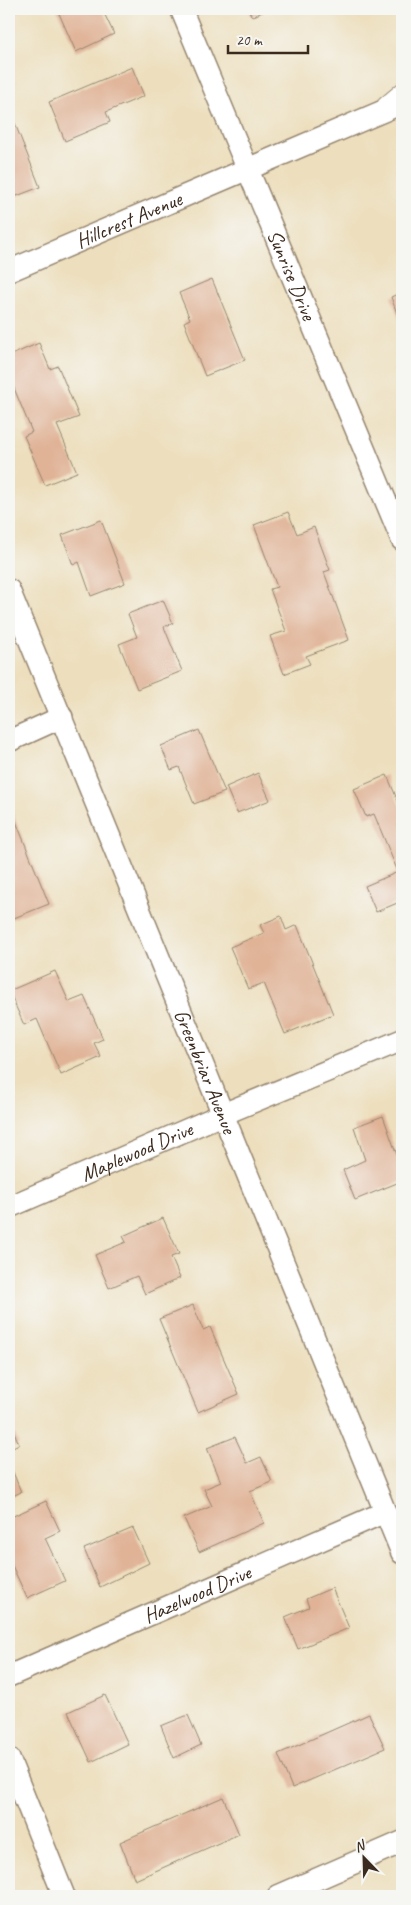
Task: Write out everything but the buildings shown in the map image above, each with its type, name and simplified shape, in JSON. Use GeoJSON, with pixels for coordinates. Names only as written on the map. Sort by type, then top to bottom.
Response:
{"type":"FeatureCollection","features":[{"type":"Feature","properties":{"kind":"street","name":"Sunrise Drive"},"geometry":{"type":"LineString","coordinates":[[181,9],[402,540]]}},
{"type":"Feature","properties":{"kind":"street","name":"Hillcrest Avenue"},"geometry":{"type":"LineString","coordinates":[[9,271],[402,103]]}},
{"type":"Feature","properties":{"kind":"street","name":"Greenbriar Avenue"},"geometry":{"type":"LineString","coordinates":[[9,590],[402,1553]]}},
{"type":"Feature","properties":{"kind":"street"},"geometry":{"type":"LineString","coordinates":[[9,741],[62,717]]}},
{"type":"Feature","properties":{"kind":"street","name":"Maplewood Drive"},"geometry":{"type":"LineString","coordinates":[[9,1207],[222,1114],[402,1040]]}},
{"type":"Feature","properties":{"kind":"street","name":"Hazelwood Drive"},"geometry":{"type":"LineString","coordinates":[[9,1676],[386,1512]]}},
{"type":"Feature","properties":{"kind":"street"},"geometry":{"type":"LineString","coordinates":[[9,1758],[64,1896]]}},
{"type":"Feature","properties":{"kind":"street"},"geometry":{"type":"LineString","coordinates":[[278,1896],[402,1842]]}},
{"type":"Feature","properties":{"kind":"lane"},"geometry":{"type":"LineString","coordinates":[[365,118],[402,87]]}}]}
